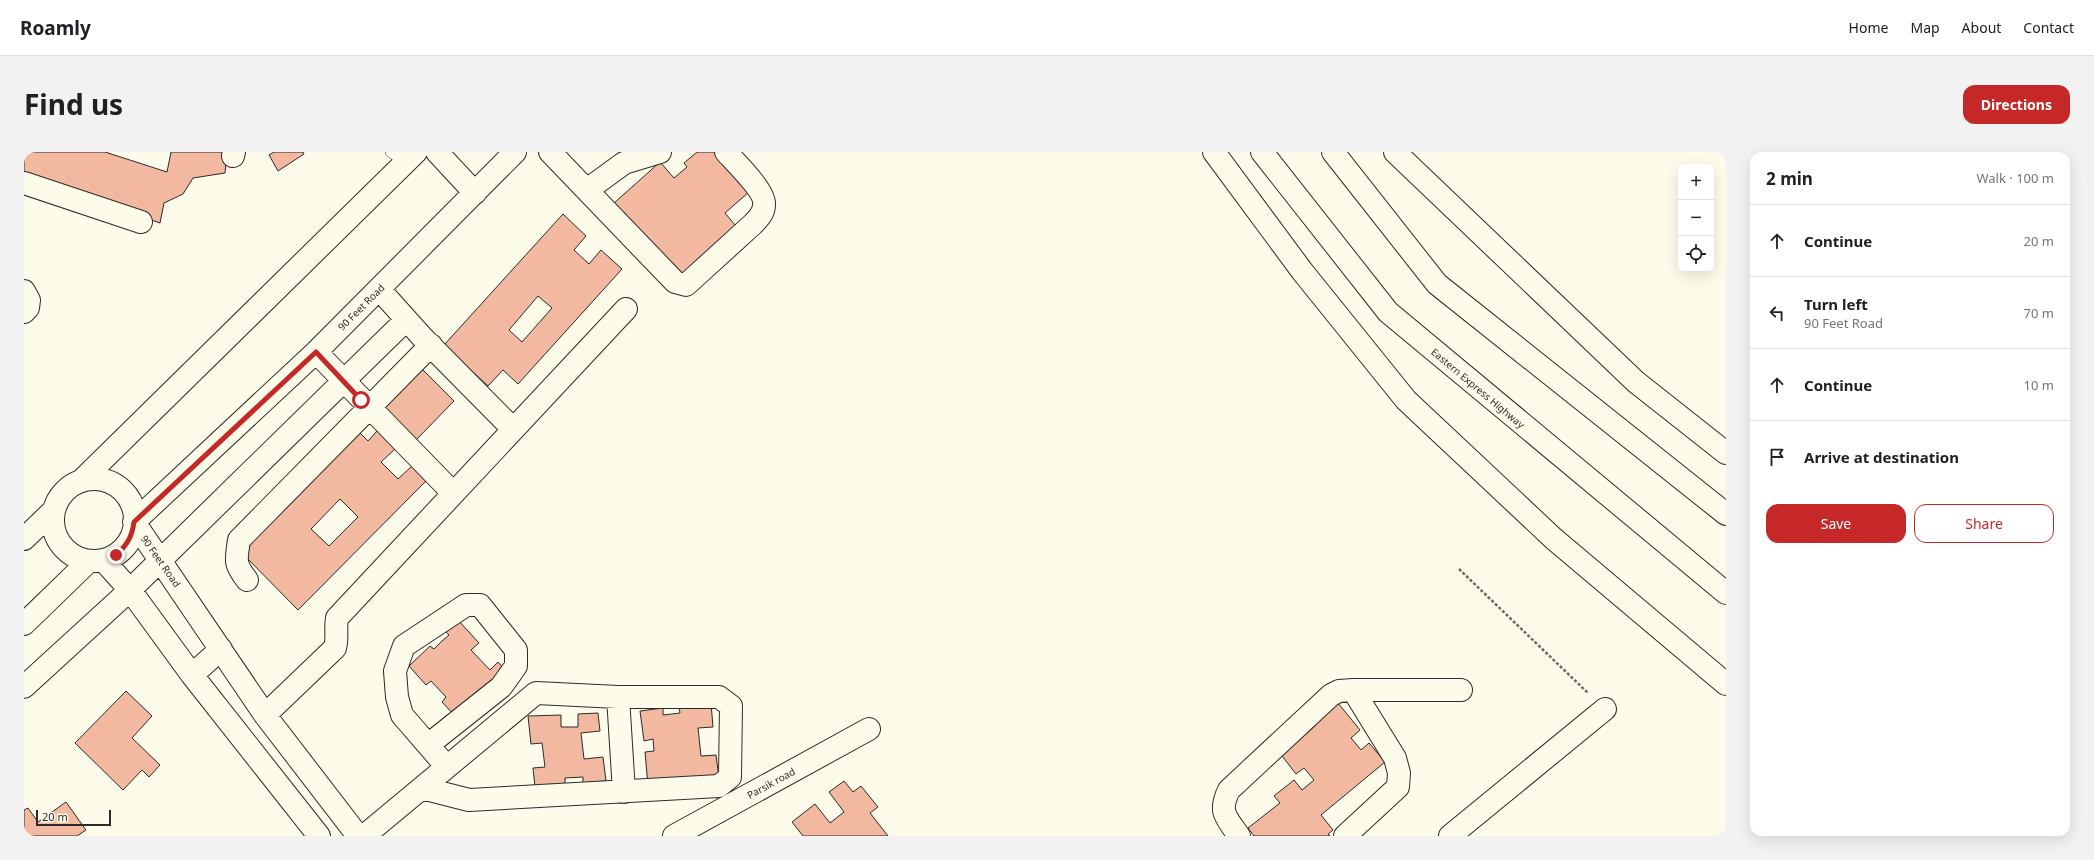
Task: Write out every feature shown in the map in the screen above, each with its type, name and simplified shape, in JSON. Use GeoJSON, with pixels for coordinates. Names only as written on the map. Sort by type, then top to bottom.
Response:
{"type":"FeatureCollection","features":[{"type":"Feature","properties":{"kind":"main road"},"geometry":{"type":"LineString","coordinates":[[437,152],[475,193]]}},
{"type":"Feature","properties":{"kind":"main road"},"geometry":{"type":"LineString","coordinates":[[550,152],[675,282],[686,284],[753,224],[760,217],[764,206],[762,194],[726,152]]}},
{"type":"Feature","properties":{"kind":"main road"},"geometry":{"type":"LineString","coordinates":[[587,190],[624,163],[660,152]]}},
{"type":"Feature","properties":{"kind":"main road"},"geometry":{"type":"LineString","coordinates":[[1214,152],[1302,271],[1406,400],[1554,539],[1726,684]]}},
{"type":"Feature","properties":{"kind":"main road","name":"Eastern Express Highway"},"geometry":{"type":"LineString","coordinates":[[1262,152],[1388,312],[1726,592]]}},
{"type":"Feature","properties":{"kind":"main road"},"geometry":{"type":"LineString","coordinates":[[1333,152],[1437,284],[1726,514]]}},
{"type":"Feature","properties":{"kind":"main road"},"geometry":{"type":"LineString","coordinates":[[1395,152],[1636,382],[1726,453]]}},
{"type":"Feature","properties":{"kind":"main road","name":"90 Feet Road"},"geometry":{"type":"LineString","coordinates":[[358,836],[265,715],[161,559],[134,522],[316,352],[475,193],[512,153]]}},
{"type":"Feature","properties":{"kind":"main road"},"geometry":{"type":"LineString","coordinates":[[24,538],[53,511],[59,498],[68,488],[81,481],[405,155]]}},
{"type":"Feature","properties":{"kind":"main road"},"geometry":{"type":"LineString","coordinates":[[24,184],[141,222]]}},
{"type":"Feature","properties":{"kind":"main road"},"geometry":{"type":"LineString","coordinates":[[379,289],[406,320],[513,429]]}},
{"type":"Feature","properties":{"kind":"main road"},"geometry":{"type":"LineString","coordinates":[[24,291],[29,300],[28,308],[24,312]]}},
{"type":"Feature","properties":{"kind":"main road"},"geometry":{"type":"LineString","coordinates":[[265,715],[335,648],[337,642],[335,627],[337,618],[626,309]]}},
{"type":"Feature","properties":{"kind":"main road"},"geometry":{"type":"LineString","coordinates":[[24,687],[130,590],[406,320]]}},
{"type":"Feature","properties":{"kind":"main road"},"geometry":{"type":"LineString","coordinates":[[247,580],[237,566],[236,557],[240,540],[431,345]]}},
{"type":"Feature","properties":{"kind":"main road"},"geometry":{"type":"LineString","coordinates":[[316,352],[368,408],[453,493]]}},
{"type":"Feature","properties":{"kind":"main road"},"geometry":{"type":"LineString","coordinates":[[24,624],[96,561],[116,555],[126,546],[132,535],[134,522],[133,509],[128,497],[119,488],[107,481],[94,479],[81,481]]}},
{"type":"Feature","properties":{"kind":"main road"},"geometry":{"type":"LineString","coordinates":[[53,511],[53,524],[57,538],[64,549],[76,558],[96,561],[130,590],[192,675],[320,836]]}},
{"type":"Feature","properties":{"kind":"main road"},"geometry":{"type":"LineString","coordinates":[[428,745],[501,687],[516,666],[516,650],[480,605],[466,605],[404,646],[395,671],[397,697],[402,715],[447,767]]}},
{"type":"Feature","properties":{"kind":"main road"},"geometry":{"type":"LineString","coordinates":[[192,675],[221,649]]}},
{"type":"Feature","properties":{"kind":"main road"},"geometry":{"type":"LineString","coordinates":[[1345,836],[1398,787],[1399,780],[1395,758],[1353,690]]}},
{"type":"Feature","properties":{"kind":"main road"},"geometry":{"type":"LineString","coordinates":[[1239,836],[1224,814],[1222,803],[1228,790],[1331,695],[1339,691],[1353,690],[1461,690]]}},
{"type":"Feature","properties":{"kind":"main road"},"geometry":{"type":"LineString","coordinates":[[364,836],[536,693],[618,696],[719,697],[731,706],[730,777],[719,786],[469,800],[422,788]]}},
{"type":"Feature","properties":{"kind":"main road"},"geometry":{"type":"LineString","coordinates":[[618,696],[624,792]]}},
{"type":"Feature","properties":{"kind":"main road"},"geometry":{"type":"LineString","coordinates":[[1450,836],[1605,709]]}},
{"type":"Feature","properties":{"kind":"main road","name":"Parsik road"},"geometry":{"type":"LineString","coordinates":[[674,836],[869,730]]}},
{"type":"Feature","properties":{"kind":"path"},"geometry":{"type":"LineString","coordinates":[[1459,569],[1605,709]]}},
{"type":"Feature","properties":{"kind":"building"},"geometry":{"type":"Polygon","coordinates":[[[24,152],[105,152],[167,172],[171,152],[227,152],[225,173],[193,178],[183,194],[164,203],[160,223],[24,177],[24,152]]]}},
{"type":"Feature","properties":{"kind":"building"},"geometry":{"type":"Polygon","coordinates":[[[274,152],[303,152],[304,154],[278,171],[269,155],[274,152]]]}},
{"type":"Feature","properties":{"kind":"building"},"geometry":{"type":"Polygon","coordinates":[[[697,152],[715,152],[749,192],[725,213],[740,231],[683,282],[614,203],[660,162],[674,178],[687,167],[684,163],[697,152]]]}},
{"type":"Feature","properties":{"kind":"building"},"geometry":{"type":"Polygon","coordinates":[[[563,214],[586,236],[574,250],[589,264],[601,250],[622,269],[518,384],[503,370],[488,386],[444,345],[563,214]],[[538,296],[509,330],[522,342],[552,308],[538,296]]]}},
{"type":"Feature","properties":{"kind":"building"},"geometry":{"type":"Polygon","coordinates":[[[417,364],[454,401],[416,440],[379,403],[417,364]]]}},
{"type":"Feature","properties":{"kind":"building"},"geometry":{"type":"Polygon","coordinates":[[[377,431],[395,449],[381,462],[398,479],[412,466],[426,481],[298,610],[240,551],[359,432],[368,441],[377,431]],[[340,499],[311,529],[329,546],[358,517],[340,499]]]}},
{"type":"Feature","properties":{"kind":"building"},"geometry":{"type":"Polygon","coordinates":[[[458,620],[479,643],[471,650],[490,670],[498,662],[505,670],[456,717],[442,702],[446,697],[431,681],[426,685],[409,666],[430,646],[434,649],[449,635],[446,632],[458,620]]]}},
{"type":"Feature","properties":{"kind":"building"},"geometry":{"type":"Polygon","coordinates":[[[126,691],[152,716],[132,738],[160,765],[149,777],[142,770],[123,790],[75,743],[126,691]]]}},
{"type":"Feature","properties":{"kind":"building"},"geometry":{"type":"Polygon","coordinates":[[[711,703],[713,727],[698,728],[701,756],[716,755],[719,778],[648,786],[645,752],[654,751],[653,739],[644,741],[640,711],[663,708],[663,715],[680,713],[679,707],[711,703]]]}},
{"type":"Feature","properties":{"kind":"building"},"geometry":{"type":"Polygon","coordinates":[[[1338,703],[1360,730],[1351,738],[1361,750],[1369,743],[1385,762],[1321,815],[1333,830],[1328,834],[1330,836],[1254,836],[1248,828],[1280,803],[1274,796],[1294,780],[1302,790],[1314,780],[1304,768],[1296,774],[1279,752],[1304,731],[1306,734],[1316,725],[1314,723],[1338,703]]]}},
{"type":"Feature","properties":{"kind":"building"},"geometry":{"type":"Polygon","coordinates":[[[598,713],[600,731],[581,733],[584,759],[603,757],[606,781],[583,783],[583,777],[565,778],[565,785],[535,787],[533,768],[545,767],[542,743],[531,744],[528,716],[561,715],[561,727],[578,727],[578,714],[598,713]]]}},
{"type":"Feature","properties":{"kind":"building"},"geometry":{"type":"Polygon","coordinates":[[[844,781],[853,792],[861,786],[878,807],[870,813],[888,836],[803,836],[792,822],[815,804],[830,823],[844,812],[829,792],[844,781]]]}},
{"type":"Feature","properties":{"kind":"building"},"geometry":{"type":"Polygon","coordinates":[[[66,802],[86,830],[77,836],[24,836],[24,810],[28,808],[38,822],[66,802]]]}},
{"type":"Feature","properties":{"kind":"route"},"geometry":{"type":"LineString","coordinates":[[116,555],[126,546],[132,535],[134,522],[316,352],[361,400]]}}]}
